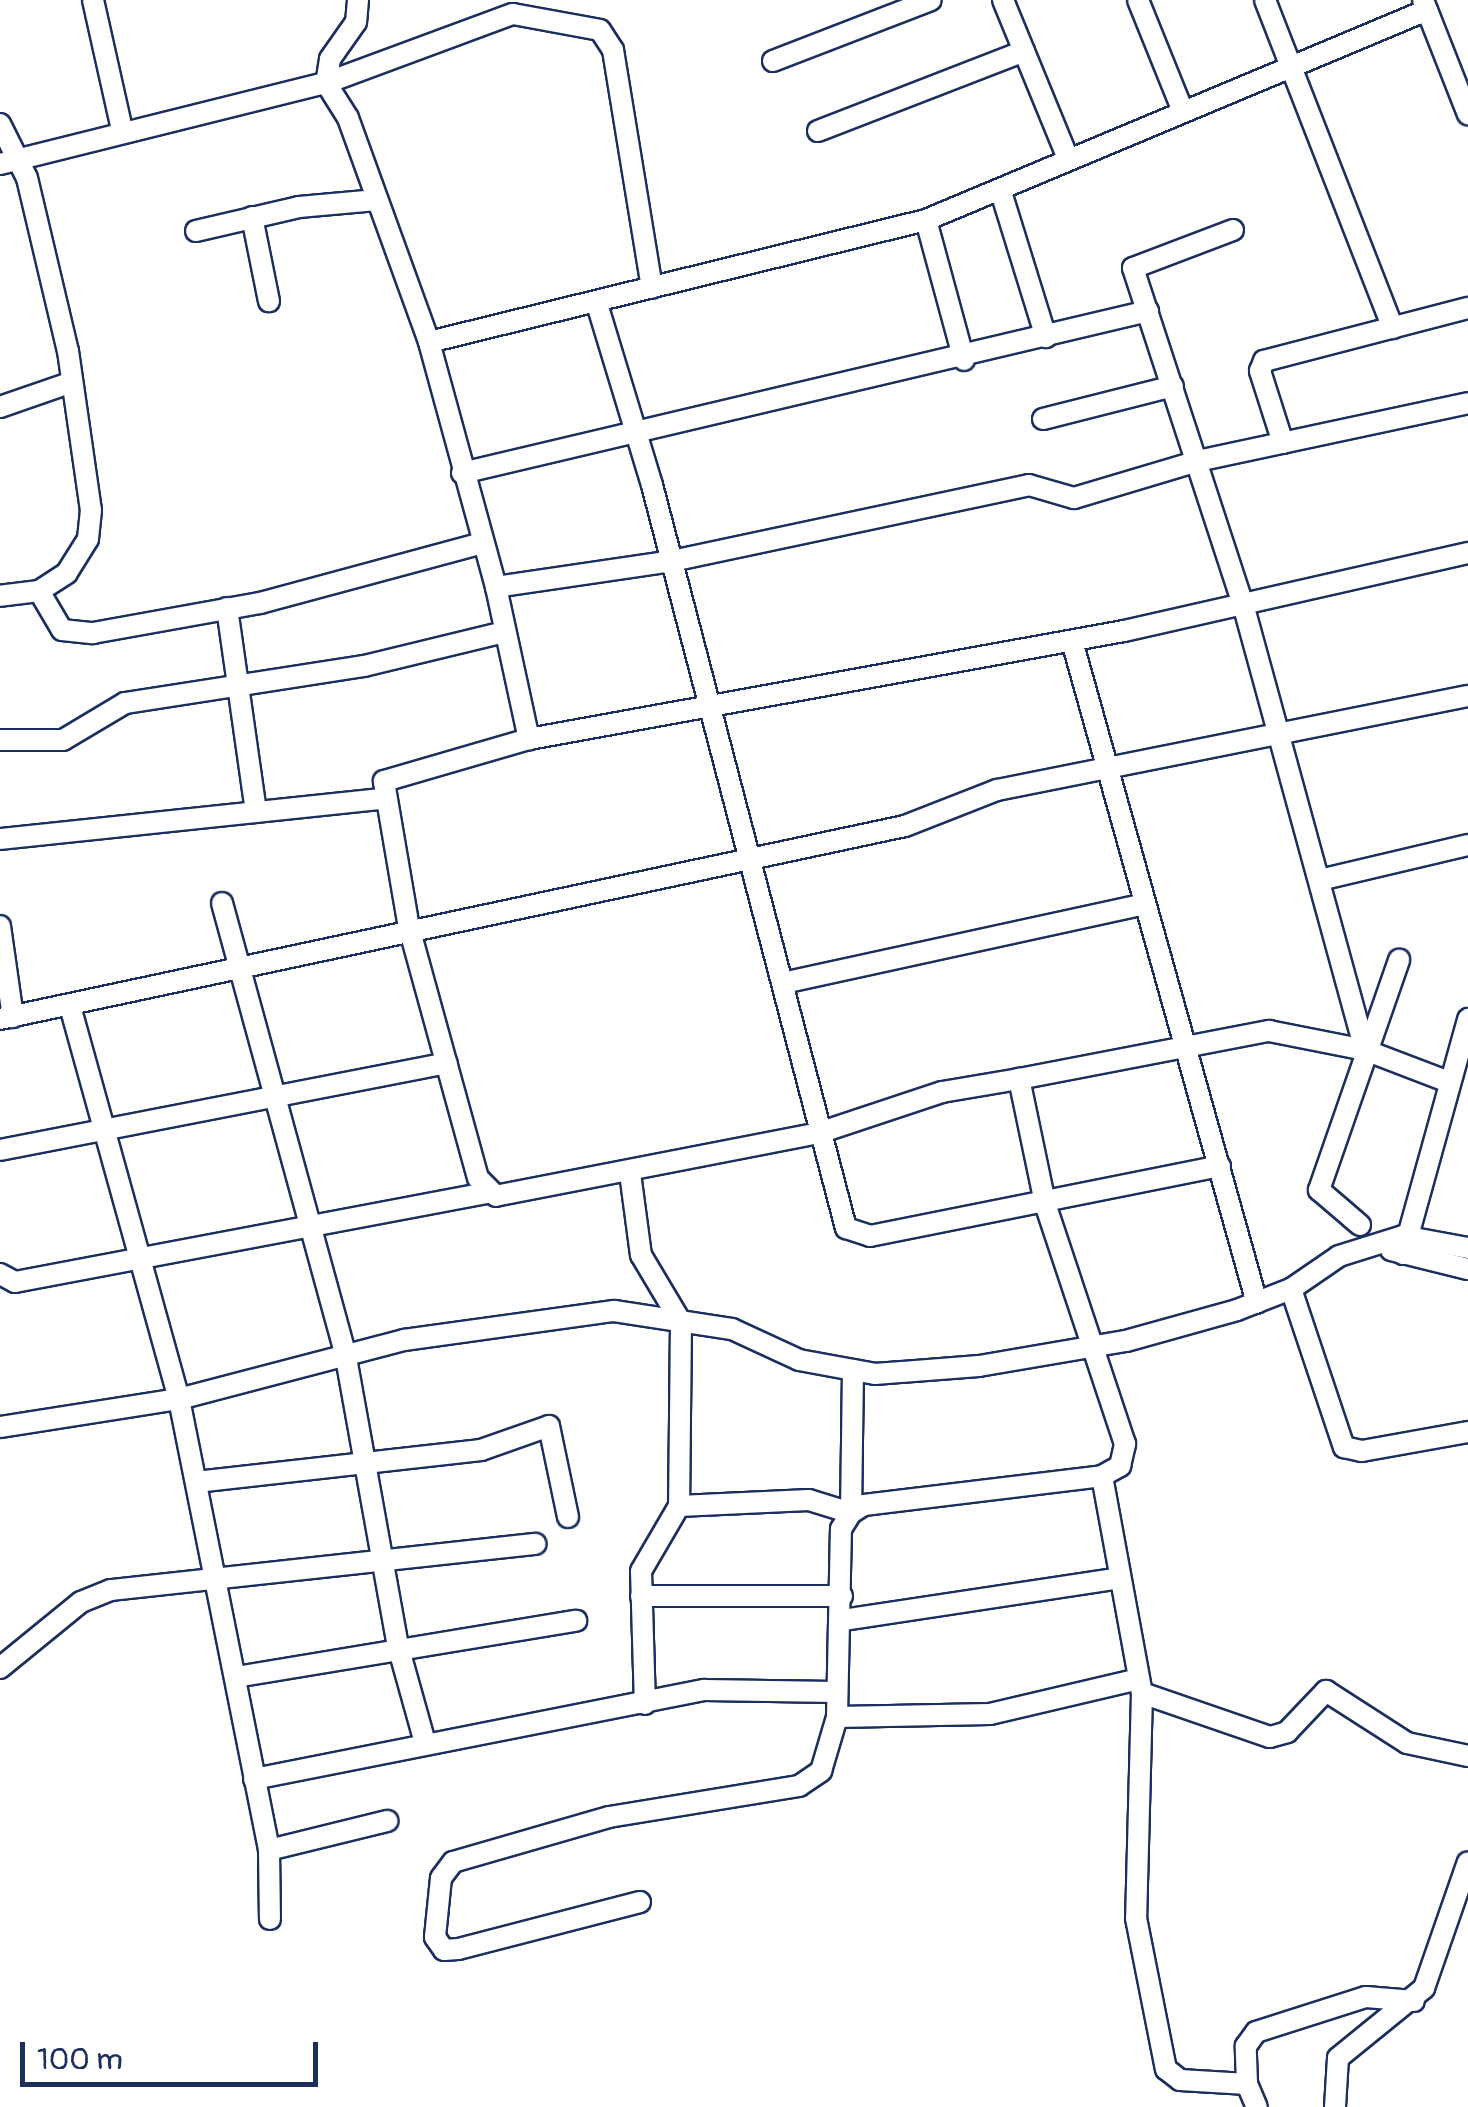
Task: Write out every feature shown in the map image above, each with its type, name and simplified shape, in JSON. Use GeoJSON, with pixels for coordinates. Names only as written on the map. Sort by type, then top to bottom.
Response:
{"type":"FeatureCollection","features":[{"type":"Feature","properties":{"kind":"street"},"geometry":{"type":"LineString","coordinates":[[93,0],[122,130]]}},
{"type":"Feature","properties":{"kind":"street"},"geometry":{"type":"LineString","coordinates":[[326,83],[358,0]]}},
{"type":"Feature","properties":{"kind":"street"},"geometry":{"type":"LineString","coordinates":[[773,61],[931,0]]}},
{"type":"Feature","properties":{"kind":"street"},"geometry":{"type":"LineString","coordinates":[[1002,0],[1066,156]]}},
{"type":"Feature","properties":{"kind":"street"},"geometry":{"type":"LineString","coordinates":[[1138,0],[1182,109]]}},
{"type":"Feature","properties":{"kind":"street"},"geometry":{"type":"LineString","coordinates":[[1265,0],[1394,328]]}},
{"type":"Feature","properties":{"kind":"street"},"geometry":{"type":"LineString","coordinates":[[430,342],[926,220],[1002,192],[1066,156],[1290,70],[1425,5],[1468,114]]}},
{"type":"Feature","properties":{"kind":"street"},"geometry":{"type":"LineString","coordinates":[[10,161],[122,130],[326,83],[513,14],[600,30],[613,50],[652,288]]}},
{"type":"Feature","properties":{"kind":"street"},"geometry":{"type":"LineString","coordinates":[[818,131],[1024,51]]}},
{"type":"Feature","properties":{"kind":"street"},"geometry":{"type":"LineString","coordinates":[[326,83],[348,118],[430,342],[462,473],[496,588],[529,738]]}},
{"type":"Feature","properties":{"kind":"street"},"geometry":{"type":"LineString","coordinates":[[0,124],[72,382],[88,538],[67,573],[39,591],[0,596]]}},
{"type":"Feature","properties":{"kind":"street"},"geometry":{"type":"LineString","coordinates":[[1002,192],[1046,337]]}},
{"type":"Feature","properties":{"kind":"street"},"geometry":{"type":"LineString","coordinates":[[196,231],[252,217],[378,200]]}},
{"type":"Feature","properties":{"kind":"street"},"geometry":{"type":"LineString","coordinates":[[252,217],[269,301]]}},
{"type":"Feature","properties":{"kind":"street"},"geometry":{"type":"LineString","coordinates":[[926,220],[964,360]]}},
{"type":"Feature","properties":{"kind":"street"},"geometry":{"type":"LineString","coordinates":[[1233,230],[1133,268],[1243,604],[1276,737],[1324,879],[1365,1050]]}},
{"type":"Feature","properties":{"kind":"street"},"geometry":{"type":"LineString","coordinates":[[597,304],[672,561],[784,983],[839,1215],[856,1234],[1045,1203],[1220,1166]]}},
{"type":"Feature","properties":{"kind":"street"},"geometry":{"type":"LineString","coordinates":[[1283,443],[1260,372],[1264,361],[1468,308]]}},
{"type":"Feature","properties":{"kind":"street"},"geometry":{"type":"LineString","coordinates":[[462,473],[964,360],[1148,312]]}},
{"type":"Feature","properties":{"kind":"street"},"geometry":{"type":"LineString","coordinates":[[0,407],[72,382]]}},
{"type":"Feature","properties":{"kind":"street"},"geometry":{"type":"LineString","coordinates":[[1043,418],[1174,386]]}},
{"type":"Feature","properties":{"kind":"street"},"geometry":{"type":"LineString","coordinates":[[496,588],[672,561],[1029,485],[1074,498],[1198,461],[1468,403]]}},
{"type":"Feature","properties":{"kind":"street"},"geometry":{"type":"LineString","coordinates":[[39,591],[52,620],[74,634],[227,608],[482,543]]}},
{"type":"Feature","properties":{"kind":"street"},"geometry":{"type":"LineString","coordinates":[[490,1192],[478,1178],[409,928],[382,799],[391,774],[529,738],[1072,641],[1468,552]]}},
{"type":"Feature","properties":{"kind":"street"},"geometry":{"type":"LineString","coordinates":[[227,608],[256,812]]}},
{"type":"Feature","properties":{"kind":"street"},"geometry":{"type":"LineString","coordinates":[[0,740],[64,740],[126,703],[238,688],[504,632]]}},
{"type":"Feature","properties":{"kind":"street"},"geometry":{"type":"LineString","coordinates":[[1072,641],[1106,774],[1258,1303]]}},
{"type":"Feature","properties":{"kind":"street"},"geometry":{"type":"LineString","coordinates":[[0,926],[6,1018],[241,970],[409,928],[904,826],[998,790],[1106,774],[1468,696]]}},
{"type":"Feature","properties":{"kind":"street"},"geometry":{"type":"LineString","coordinates":[[0,838],[382,799]]}},
{"type":"Feature","properties":{"kind":"street"},"geometry":{"type":"LineString","coordinates":[[1324,879],[1468,845]]}},
{"type":"Feature","properties":{"kind":"street"},"geometry":{"type":"LineString","coordinates":[[222,903],[345,1352],[368,1462],[398,1646],[424,1739]]}},
{"type":"Feature","properties":{"kind":"street"},"geometry":{"type":"LineString","coordinates":[[784,983],[1144,904]]}},
{"type":"Feature","properties":{"kind":"street"},"geometry":{"type":"LineString","coordinates":[[1360,1225],[1319,1190],[1399,960]]}},
{"type":"Feature","properties":{"kind":"street"},"geometry":{"type":"LineString","coordinates":[[70,1006],[179,1399],[269,1850],[270,1919]]}},
{"type":"Feature","properties":{"kind":"street"},"geometry":{"type":"LineString","coordinates":[[1397,1246],[1468,1019]]}},
{"type":"Feature","properties":{"kind":"street"},"geometry":{"type":"LineString","coordinates":[[0,1274],[15,1282],[312,1230],[490,1192],[518,1198],[819,1133],[942,1092],[1269,1031],[1365,1050],[1449,1082]]}},
{"type":"Feature","properties":{"kind":"street"},"geometry":{"type":"LineString","coordinates":[[0,1150],[277,1099],[447,1062]]}},
{"type":"Feature","properties":{"kind":"street"},"geometry":{"type":"LineString","coordinates":[[679,1506],[808,1500],[852,1513],[1102,1476],[1120,1466],[1125,1444],[1096,1346],[1045,1203],[1018,1079]]}},
{"type":"Feature","properties":{"kind":"street"},"geometry":{"type":"LineString","coordinates":[[630,1174],[641,1255],[682,1322],[679,1506],[644,1560],[641,1596],[645,1704]]}},
{"type":"Feature","properties":{"kind":"street"},"geometry":{"type":"LineString","coordinates":[[0,1428],[179,1399],[345,1352],[614,1311],[732,1329],[799,1360],[854,1370],[979,1366],[1096,1346],[1258,1303],[1291,1289],[1338,1256],[1397,1246],[1465,1258]]}},
{"type":"Feature","properties":{"kind":"street"},"geometry":{"type":"LineString","coordinates":[[1291,1289],[1344,1446],[1362,1451],[1468,1432]]}},
{"type":"Feature","properties":{"kind":"street"},"geometry":{"type":"LineString","coordinates":[[640,1902],[458,1950],[444,1950],[435,1937],[441,1878],[452,1862],[608,1818],[799,1786],[832,1753],[843,1620],[842,1530],[852,1513],[854,1370]]}},
{"type":"Feature","properties":{"kind":"street"},"geometry":{"type":"LineString","coordinates":[[196,1482],[481,1450],[549,1426],[568,1516]]}},
{"type":"Feature","properties":{"kind":"street"},"geometry":{"type":"LineString","coordinates":[[1102,1476],[1141,1686],[1136,1918],[1166,2069],[1180,2080],[1246,2084]]}},
{"type":"Feature","properties":{"kind":"street"},"geometry":{"type":"LineString","coordinates":[[0,1668],[94,1596],[214,1577],[385,1565],[536,1544]]}},
{"type":"Feature","properties":{"kind":"street"},"geometry":{"type":"LineString","coordinates":[[843,1620],[1120,1578]]}},
{"type":"Feature","properties":{"kind":"street"},"geometry":{"type":"LineString","coordinates":[[641,1596],[842,1596]]}},
{"type":"Feature","properties":{"kind":"street"},"geometry":{"type":"LineString","coordinates":[[236,1677],[398,1646],[576,1621]]}},
{"type":"Feature","properties":{"kind":"street"},"geometry":{"type":"LineString","coordinates":[[837,1717],[990,1714],[1141,1686],[1270,1736],[1286,1732],[1326,1691],[1406,1743],[1468,1756]]}},
{"type":"Feature","properties":{"kind":"street"},"geometry":{"type":"LineString","coordinates":[[254,1778],[424,1739],[645,1704],[704,1690],[835,1692]]}},
{"type":"Feature","properties":{"kind":"street"},"geometry":{"type":"LineString","coordinates":[[269,1850],[387,1821]]}},
{"type":"Feature","properties":{"kind":"street"},"geometry":{"type":"LineString","coordinates":[[1335,2107],[1338,2058],[1414,2001],[1451,1927],[1468,1862]]}},
{"type":"Feature","properties":{"kind":"street"},"geometry":{"type":"LineString","coordinates":[[1257,2107],[1246,2084],[1246,2046],[1256,2032],[1366,1997],[1414,2001]]}}]}
